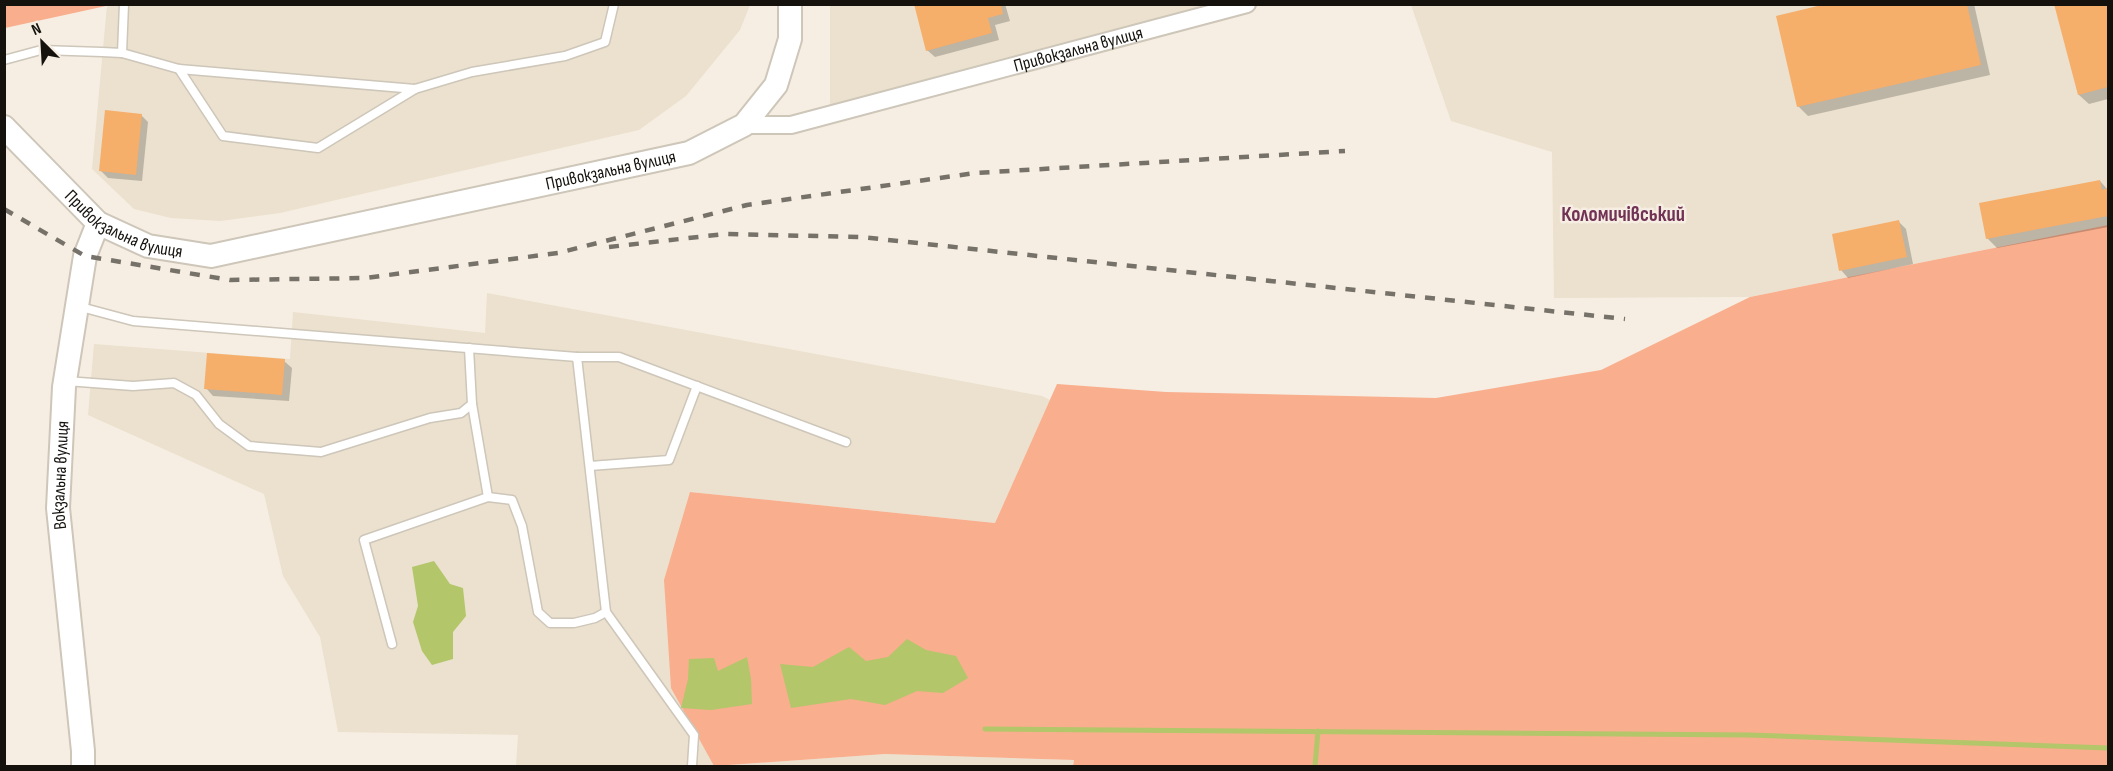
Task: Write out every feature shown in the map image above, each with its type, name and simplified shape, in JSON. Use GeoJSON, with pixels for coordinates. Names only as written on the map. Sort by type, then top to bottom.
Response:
{"type":"FeatureCollection","features":[{"type":"Feature","properties":{"kind":"main road"},"geometry":{"type":"LineString","coordinates":[[744,125],[776,85],[790,39],[790,4]]}},
{"type":"Feature","properties":{"kind":"main road","name":"Привокзальна вулиця"},"geometry":{"type":"LineString","coordinates":[[4,127],[98,222],[148,246],[211,256],[689,153],[744,125]]}},
{"type":"Feature","properties":{"kind":"main road","name":"Вокзальна вулиця"},"geometry":{"type":"LineString","coordinates":[[82,766],[83,751],[58,508],[65,381],[85,256],[98,222]]}},
{"type":"Feature","properties":{"kind":"street","name":"Привокзальна вулиця"},"geometry":{"type":"LineString","coordinates":[[744,125],[791,125],[1247,4]]}},
{"type":"Feature","properties":{"kind":"lane"},"geometry":{"type":"LineString","coordinates":[[122,53],[124,4]]}},
{"type":"Feature","properties":{"kind":"lane"},"geometry":{"type":"LineString","coordinates":[[179,69],[222,136],[318,148],[415,89],[472,72],[565,56],[605,42],[614,4]]}},
{"type":"Feature","properties":{"kind":"lane"},"geometry":{"type":"LineString","coordinates":[[4,60],[41,50],[122,53],[179,69],[415,89]]}},
{"type":"Feature","properties":{"kind":"lane"},"geometry":{"type":"LineString","coordinates":[[77,306],[133,321],[577,357],[619,357],[846,442]]}},
{"type":"Feature","properties":{"kind":"lane"},"geometry":{"type":"LineString","coordinates":[[469,348],[472,404],[488,497]]}},
{"type":"Feature","properties":{"kind":"lane"},"geometry":{"type":"LineString","coordinates":[[577,357],[606,612],[694,735],[692,766]]}},
{"type":"Feature","properties":{"kind":"lane"},"geometry":{"type":"LineString","coordinates":[[65,381],[132,386],[174,383],[196,395],[219,424],[249,446],[321,452],[430,418],[461,413],[472,404]]}},
{"type":"Feature","properties":{"kind":"lane"},"geometry":{"type":"LineString","coordinates":[[590,466],[669,460],[696,386]]}},
{"type":"Feature","properties":{"kind":"lane"},"geometry":{"type":"LineString","coordinates":[[392,644],[364,540],[488,497],[512,500],[522,526],[538,612],[550,622],[574,623],[595,618],[606,612]]}},
{"type":"Feature","properties":{"kind":"shaded area"},"geometry":{"type":"Polygon","coordinates":[[[5,4],[107,5],[5,28],[5,4]]]}},
{"type":"Feature","properties":{"kind":"shaded area"},"geometry":{"type":"Polygon","coordinates":[[[107,5],[750,5],[740,30],[686,96],[639,130],[280,213],[220,221],[171,218],[134,209],[92,169],[107,5]]]}},
{"type":"Feature","properties":{"kind":"shaded area"},"geometry":{"type":"Polygon","coordinates":[[[830,5],[1247,5],[830,114],[830,5]]]}},
{"type":"Feature","properties":{"kind":"shaded area"},"geometry":{"type":"Polygon","coordinates":[[[1411,5],[2108,5],[2108,225],[1750,297],[1554,298],[1552,152],[1451,121],[1411,5]]]}},
{"type":"Feature","properties":{"kind":"shaded area"},"geometry":{"type":"Polygon","coordinates":[[[2108,225],[2108,766],[1073,766],[1074,760],[885,754],[714,766],[671,688],[664,580],[690,492],[995,523],[1057,384],[1166,392],[1436,398],[1601,370],[1750,297],[2108,225]]]}},
{"type":"Feature","properties":{"kind":"shaded area"},"geometry":{"type":"Polygon","coordinates":[[[487,293],[1042,396],[1050,400],[995,523],[690,492],[714,766],[516,766],[518,735],[338,732],[320,637],[283,576],[264,494],[88,415],[94,344],[290,359],[293,312],[485,333],[487,293]]]}},
{"type":"Feature","properties":{"kind":"shaded area"},"geometry":{"type":"Polygon","coordinates":[[[434,561],[450,584],[463,588],[466,616],[453,632],[453,659],[432,665],[422,651],[413,622],[418,606],[412,567],[434,561]]]}},
{"type":"Feature","properties":{"kind":"shaded area"},"geometry":{"type":"Polygon","coordinates":[[[907,639],[926,650],[956,656],[968,678],[943,693],[917,691],[885,705],[851,699],[791,708],[780,664],[813,667],[849,647],[866,661],[888,657],[907,639]]]}},
{"type":"Feature","properties":{"kind":"shaded area"},"geometry":{"type":"Polygon","coordinates":[[[747,657],[752,704],[711,710],[681,708],[688,679],[689,659],[714,658],[718,671],[747,657]]]}},
{"type":"Feature","properties":{"kind":"shaded area"},"geometry":{"type":"Polygon","coordinates":[[[885,754],[1074,760],[1073,766],[714,766],[885,754]]]}},
{"type":"Feature","properties":{"kind":"building"},"geometry":{"type":"Polygon","coordinates":[[[914,4],[1001,4],[1003,14],[988,18],[992,33],[926,51],[914,4]]]}},
{"type":"Feature","properties":{"kind":"building"},"geometry":{"type":"Polygon","coordinates":[[[1826,4],[1967,4],[1981,65],[1797,107],[1776,16],[1826,4]]]}},
{"type":"Feature","properties":{"kind":"building"},"geometry":{"type":"Polygon","coordinates":[[[2054,4],[2108,4],[2108,87],[2078,95],[2054,4]]]}},
{"type":"Feature","properties":{"kind":"building"},"geometry":{"type":"Polygon","coordinates":[[[105,110],[142,114],[136,175],[99,171],[105,110]]]}},
{"type":"Feature","properties":{"kind":"building"},"geometry":{"type":"Polygon","coordinates":[[[2100,180],[2102,190],[2108,188],[2108,216],[1986,239],[1979,203],[2100,180]]]}},
{"type":"Feature","properties":{"kind":"building"},"geometry":{"type":"Polygon","coordinates":[[[1899,220],[1907,257],[1839,271],[1832,234],[1899,220]]]}},
{"type":"Feature","properties":{"kind":"building"},"geometry":{"type":"Polygon","coordinates":[[[207,353],[285,359],[282,395],[204,389],[207,353]]]}},
{"type":"Feature","properties":{"kind":"waterway"},"geometry":{"type":"LineString","coordinates":[[985,729],[1749,735],[2108,748]]}},
{"type":"Feature","properties":{"kind":"waterway"},"geometry":{"type":"LineString","coordinates":[[1315,766],[1318,731]]}},
{"type":"Feature","properties":{"kind":"railway"},"geometry":{"type":"LineString","coordinates":[[4,209],[85,256],[230,280],[365,278],[558,253],[747,205],[975,173],[1345,151]]}},
{"type":"Feature","properties":{"kind":"railway"},"geometry":{"type":"LineString","coordinates":[[609,247],[724,234],[861,237],[1625,319]]}},
{"type":"Feature","properties":{"kind":"district","name":"Коломичівський"},"geometry":{"type":"Point","coordinates":[1623,214]}}]}
